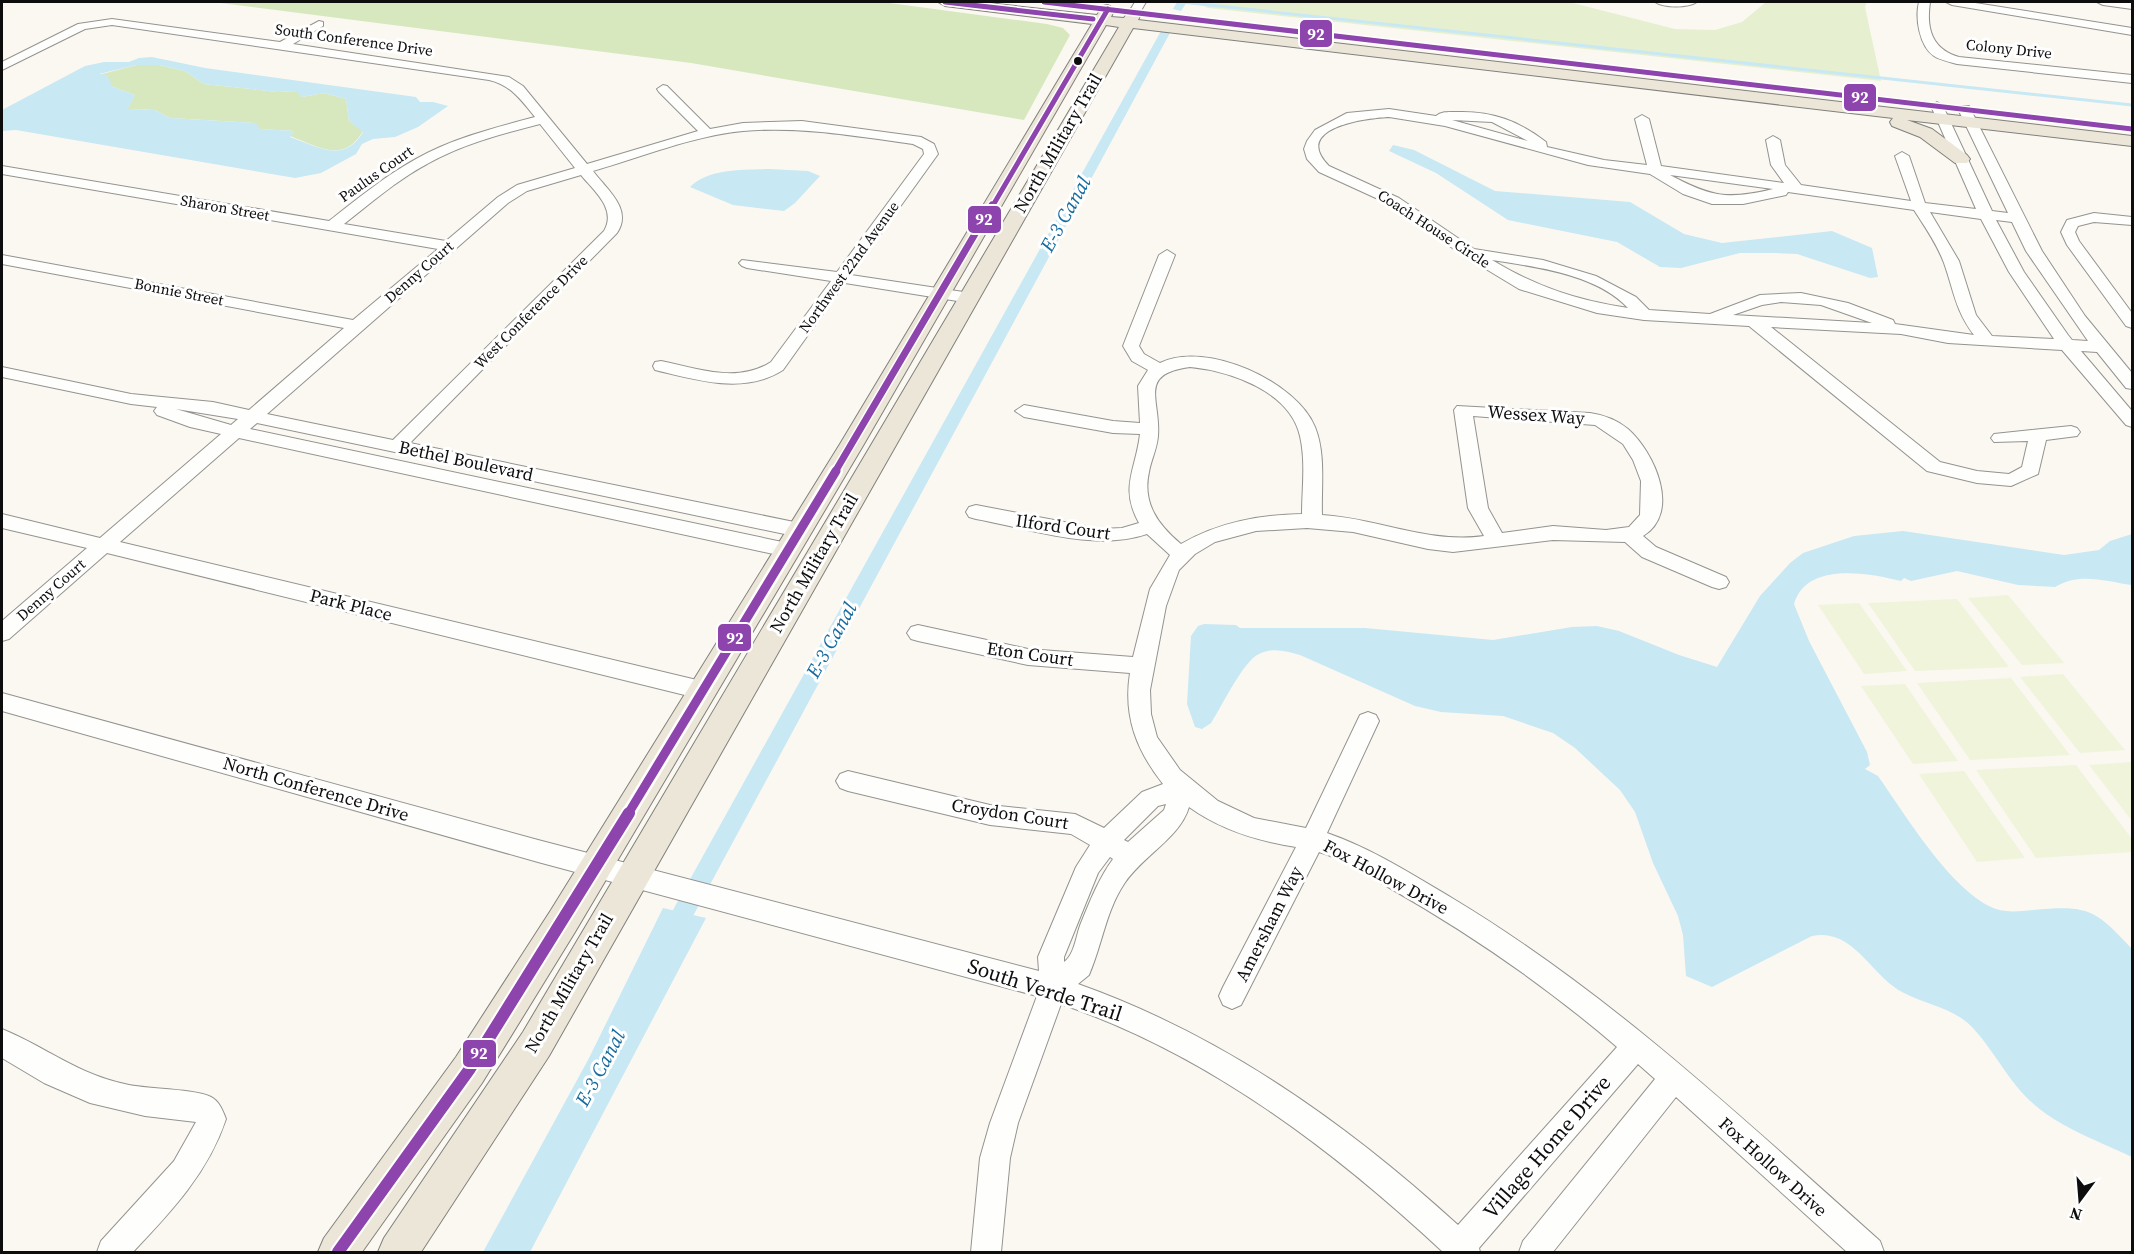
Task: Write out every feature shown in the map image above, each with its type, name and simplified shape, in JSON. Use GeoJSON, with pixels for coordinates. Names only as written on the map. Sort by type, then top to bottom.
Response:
{"type":"FeatureCollection","features":[{"type":"Feature","properties":{"kind":"main road"},"geometry":{"type":"LineString","coordinates":[[945,2],[1134,12],[1821,104],[1940,112]]}},
{"type":"Feature","properties":{"kind":"main road"},"geometry":{"type":"LineString","coordinates":[[1044,2],[1108,10]]}},
{"type":"Feature","properties":{"kind":"main road","name":"North Military Trail"},"geometry":{"type":"LineString","coordinates":[[338,1252],[469,1070],[793,540],[1108,10]]}},
{"type":"Feature","properties":{"kind":"main road","name":"North Military Trail"},"geometry":{"type":"LineString","coordinates":[[398,1252],[645,879],[813,564],[970,298],[1134,12]]}},
{"type":"Feature","properties":{"kind":"main road"},"geometry":{"type":"LineString","coordinates":[[1514,62],[1940,112],[2133,141]]}},
{"type":"Feature","properties":{"kind":"main road"},"geometry":{"type":"LineString","coordinates":[[1821,104],[1912,126],[1934,138],[1961,159]]}},
{"type":"Feature","properties":{"kind":"main road"},"geometry":{"type":"LineString","coordinates":[[1968,116],[2133,129]]}},
{"type":"Feature","properties":{"kind":"main road"},"geometry":{"type":"LineString","coordinates":[[793,540],[809,544],[813,564]]}},
{"type":"Feature","properties":{"kind":"street"},"geometry":{"type":"LineString","coordinates":[[1661,2],[1691,2]]}},
{"type":"Feature","properties":{"kind":"street","name":"Colony Drive"},"geometry":{"type":"LineString","coordinates":[[1924,2],[1922,14],[1931,47],[1943,56],[1957,60],[2133,79]]}},
{"type":"Feature","properties":{"kind":"street"},"geometry":{"type":"LineString","coordinates":[[1952,2],[2133,32]]}},
{"type":"Feature","properties":{"kind":"street"},"geometry":{"type":"LineString","coordinates":[[2103,2],[2133,6]]}},
{"type":"Feature","properties":{"kind":"street","name":"South Conference Drive"},"geometry":{"type":"LineString","coordinates":[[2,66],[81,26],[112,22],[498,78],[516,86],[583,168]]}},
{"type":"Feature","properties":{"kind":"street"},"geometry":{"type":"LineString","coordinates":[[282,46],[319,24]]}},
{"type":"Feature","properties":{"kind":"street"},"geometry":{"type":"LineString","coordinates":[[663,89],[707,134]]}},
{"type":"Feature","properties":{"kind":"street"},"geometry":{"type":"LineString","coordinates":[[1940,112],[1990,220],[2021,279],[2062,338],[2133,421]]}},
{"type":"Feature","properties":{"kind":"street","name":"Coach House Circle"},"geometry":{"type":"LineString","coordinates":[[2019,224],[1920,206],[1893,209],[1877,202],[1764,184],[1587,161],[1420,117],[1381,113],[1341,119],[1317,134],[1312,148],[1313,156],[1324,170],[1394,201],[1466,251],[1533,290],[1588,306],[1644,315],[1901,329],[1948,338],[1987,340],[2062,338]]}},
{"type":"Feature","properties":{"kind":"street"},"geometry":{"type":"LineString","coordinates":[[1968,116],[2019,224],[2054,284],[2133,384]]}},
{"type":"Feature","properties":{"kind":"street"},"geometry":{"type":"LineString","coordinates":[[1420,117],[1496,117],[1517,127],[1548,151]]}},
{"type":"Feature","properties":{"kind":"street","name":"Paulus Court"},"geometry":{"type":"LineString","coordinates":[[332,226],[397,177],[430,157],[469,140],[543,119]]}},
{"type":"Feature","properties":{"kind":"street"},"geometry":{"type":"LineString","coordinates":[[1642,119],[1651,169],[1696,194],[1717,201],[1733,201],[1795,190],[1778,165],[1773,140]]}},
{"type":"Feature","properties":{"kind":"street","name":"Denny Court"},"geometry":{"type":"LineString","coordinates":[[2,633],[511,194],[534,183],[583,168],[707,134],[754,126],[802,125],[916,140],[929,147]]}},
{"type":"Feature","properties":{"kind":"street"},"geometry":{"type":"LineString","coordinates":[[1456,126],[1486,148]]}},
{"type":"Feature","properties":{"kind":"street","name":"Northwest 22nd Avenue"},"geometry":{"type":"LineString","coordinates":[[661,366],[740,380],[757,378],[777,366],[931,154],[929,147]]}},
{"type":"Feature","properties":{"kind":"street"},"geometry":{"type":"LineString","coordinates":[[1902,156],[1920,206],[1951,261],[1974,326],[1987,340]]}},
{"type":"Feature","properties":{"kind":"street"},"geometry":{"type":"LineString","coordinates":[[1515,157],[1560,162],[1587,161]]}},
{"type":"Feature","properties":{"kind":"street"},"geometry":{"type":"LineString","coordinates":[[1764,184],[1778,165]]}},
{"type":"Feature","properties":{"kind":"street","name":"West Conference Drive"},"geometry":{"type":"LineString","coordinates":[[397,446],[612,231],[617,218],[614,207],[583,168]]}},
{"type":"Feature","properties":{"kind":"street","name":"Sharon Street"},"geometry":{"type":"LineString","coordinates":[[2,170],[449,246]]}},
{"type":"Feature","properties":{"kind":"street"},"geometry":{"type":"LineString","coordinates":[[1865,191],[1920,206]]}},
{"type":"Feature","properties":{"kind":"street"},"geometry":{"type":"LineString","coordinates":[[2133,222],[2109,218],[2083,219],[2072,223],[2068,232],[2072,242],[2133,323]]}},
{"type":"Feature","properties":{"kind":"street"},"geometry":{"type":"LineString","coordinates":[[1466,251],[1528,261],[1585,276],[1636,303],[1644,315]]}},
{"type":"Feature","properties":{"kind":"street"},"geometry":{"type":"LineString","coordinates":[[1159,369],[1138,357],[1131,346],[1167,255]]}},
{"type":"Feature","properties":{"kind":"street","name":"Bonnie Street"},"geometry":{"type":"LineString","coordinates":[[2,259],[357,326]]}},
{"type":"Feature","properties":{"kind":"street"},"geometry":{"type":"LineString","coordinates":[[747,263],[970,298]]}},
{"type":"Feature","properties":{"kind":"street"},"geometry":{"type":"LineString","coordinates":[[1714,318],[1756,299],[1773,296],[1798,297],[1868,314],[1901,329]]}},
{"type":"Feature","properties":{"kind":"street"},"geometry":{"type":"LineString","coordinates":[[1752,320],[1832,382],[1934,467],[1977,477],[2011,480],[2031,470],[2038,435]]}},
{"type":"Feature","properties":{"kind":"street","name":"Coach House Circle"},"geometry":{"type":"LineString","coordinates":[[1901,329],[1928,325],[1974,326],[2062,338],[2097,340]]}},
{"type":"Feature","properties":{"kind":"street"},"geometry":{"type":"LineString","coordinates":[[1181,554],[1150,526],[1141,510],[1137,493],[1149,429],[1146,385],[1159,369],[1182,362],[1209,363],[1266,386],[1290,403],[1306,423],[1310,438],[1311,521]]}},
{"type":"Feature","properties":{"kind":"street","name":"Bethel Boulevard"},"geometry":{"type":"LineString","coordinates":[[2,372],[131,399],[213,408],[397,446],[793,540]]}},
{"type":"Feature","properties":{"kind":"street","name":"Bethel Boulevard"},"geometry":{"type":"LineString","coordinates":[[131,399],[196,423],[793,540]]}},
{"type":"Feature","properties":{"kind":"street","name":"Wessex Way"},"geometry":{"type":"LineString","coordinates":[[1497,541],[1478,508],[1463,410],[1587,418],[1598,420],[1617,429],[1640,457],[1652,488],[1652,503],[1648,521],[1644,527],[1629,535]]}},
{"type":"Feature","properties":{"kind":"street"},"geometry":{"type":"LineString","coordinates":[[1024,411],[1113,427],[1149,429]]}},
{"type":"Feature","properties":{"kind":"street"},"geometry":{"type":"LineString","coordinates":[[2000,438],[2071,432]]}},
{"type":"Feature","properties":{"kind":"street","name":"Ilford Court"},"geometry":{"type":"LineString","coordinates":[[976,512],[1101,536],[1123,535],[1150,526]]}},
{"type":"Feature","properties":{"kind":"street","name":"Park Place"},"geometry":{"type":"LineString","coordinates":[[2,521],[701,690]]}},
{"type":"Feature","properties":{"kind":"street","name":"Fox Hollow Drive"},"geometry":{"type":"LineString","coordinates":[[1629,535],[1558,532],[1475,544],[1431,543],[1355,525],[1311,521],[1261,524],[1231,530],[1199,542],[1181,554],[1162,583],[1139,692],[1144,732],[1152,752],[1182,788],[1218,813],[1251,827],[1312,838],[1339,848],[1446,908],[1575,996],[1673,1078],[1869,1252]]}},
{"type":"Feature","properties":{"kind":"street"},"geometry":{"type":"LineString","coordinates":[[1629,535],[1649,552],[1719,582]]}},
{"type":"Feature","properties":{"kind":"street","name":"Eton Court"},"geometry":{"type":"LineString","coordinates":[[918,633],[1028,657],[1143,666]]}},
{"type":"Feature","properties":{"kind":"street","name":"North Conference Drive"},"geometry":{"type":"LineString","coordinates":[[2,702],[645,879]]}},
{"type":"Feature","properties":{"kind":"street","name":"Amersham Way"},"geometry":{"type":"LineString","coordinates":[[1232,996],[1288,894],[1368,721]]}},
{"type":"Feature","properties":{"kind":"street","name":"Croydon Court"},"geometry":{"type":"LineString","coordinates":[[848,781],[990,815],[1075,824],[1130,856]]}},
{"type":"Feature","properties":{"kind":"street"},"geometry":{"type":"LineString","coordinates":[[986,1252],[987,1214],[1002,1131],[1053,988],[1051,957],[1088,867],[1106,842],[1150,799],[1182,788]]}},
{"type":"Feature","properties":{"kind":"street"},"geometry":{"type":"LineString","coordinates":[[1053,988],[1080,966],[1093,925],[1113,879],[1130,856],[1174,816],[1182,788]]}},
{"type":"Feature","properties":{"kind":"street","name":"South Verde Trail"},"geometry":{"type":"LineString","coordinates":[[645,879],[1053,988],[1156,1029],[1217,1061],[1278,1099],[1340,1142],[1393,1185],[1462,1250]]}},
{"type":"Feature","properties":{"kind":"street"},"geometry":{"type":"LineString","coordinates":[[2,1043],[55,1074],[102,1093],[132,1102],[203,1108],[212,1119],[209,1135],[169,1190],[112,1252]]}},
{"type":"Feature","properties":{"kind":"street","name":"Village Home Drive"},"geometry":{"type":"LineString","coordinates":[[1462,1250],[1636,1046]]}},
{"type":"Feature","properties":{"kind":"street"},"geometry":{"type":"LineString","coordinates":[[1534,1252],[1673,1078]]}},
{"type":"Feature","properties":{"kind":"green space"},"geometry":{"type":"Polygon","coordinates":[[[213,2],[882,2],[1047,24],[1063,28],[1070,35],[1024,120],[691,63],[213,2]]]}},
{"type":"Feature","properties":{"kind":"green space"},"geometry":{"type":"Polygon","coordinates":[[[1196,2],[1569,2],[1675,29],[1715,30],[1742,22],[1766,2],[1867,2],[1865,7],[1881,81],[1208,8],[1196,2]]]}},
{"type":"Feature","properties":{"kind":"green space"},"geometry":{"type":"Polygon","coordinates":[[[137,65],[159,65],[185,71],[204,84],[278,92],[297,91],[302,97],[324,93],[346,99],[349,121],[363,131],[348,147],[330,150],[290,136],[294,131],[260,129],[255,123],[170,118],[155,110],[127,109],[135,95],[113,87],[98,75],[137,65]]]}},
{"type":"Feature","properties":{"kind":"green space"},"geometry":{"type":"Polygon","coordinates":[[[2008,595],[2064,663],[2022,665],[1968,598],[2008,595]]]}},
{"type":"Feature","properties":{"kind":"green space"},"geometry":{"type":"Polygon","coordinates":[[[1957,599],[2009,667],[1915,671],[1868,603],[1957,599]]]}},
{"type":"Feature","properties":{"kind":"green space"},"geometry":{"type":"Polygon","coordinates":[[[1859,603],[1907,671],[1864,674],[1818,605],[1859,603]]]}},
{"type":"Feature","properties":{"kind":"green space"},"geometry":{"type":"Polygon","coordinates":[[[2063,674],[2125,750],[2080,753],[2020,677],[2063,674]]]}},
{"type":"Feature","properties":{"kind":"green space"},"geometry":{"type":"Polygon","coordinates":[[[2011,678],[2070,755],[1970,760],[1917,683],[2011,678]]]}},
{"type":"Feature","properties":{"kind":"green space"},"geometry":{"type":"Polygon","coordinates":[[[1905,684],[1958,761],[1913,764],[1861,686],[1905,684]]]}},
{"type":"Feature","properties":{"kind":"green space"},"geometry":{"type":"Polygon","coordinates":[[[2132,762],[2132,821],[2089,765],[2132,762]]]}},
{"type":"Feature","properties":{"kind":"green space"},"geometry":{"type":"Polygon","coordinates":[[[2076,765],[2132,839],[2132,852],[2036,858],[1976,770],[2076,765]]]}},
{"type":"Feature","properties":{"kind":"green space"},"geometry":{"type":"Polygon","coordinates":[[[1964,771],[2025,858],[1977,862],[1919,774],[1964,771]]]}},
{"type":"Feature","properties":{"kind":"water"},"geometry":{"type":"Polygon","coordinates":[[[152,57],[205,68],[416,97],[420,102],[433,102],[448,106],[418,127],[395,137],[373,139],[362,144],[356,154],[321,173],[295,178],[16,130],[2,131],[2,110],[85,66],[104,62],[129,62],[152,57]],[[137,65],[99,74],[107,75],[113,87],[135,95],[128,109],[155,110],[170,118],[256,123],[260,129],[295,131],[290,137],[330,150],[348,148],[363,132],[349,121],[346,99],[324,93],[302,97],[296,91],[278,92],[204,84],[185,71],[159,65],[137,65]]]}},
{"type":"Feature","properties":{"kind":"water"},"geometry":{"type":"Polygon","coordinates":[[[1393,145],[1414,150],[1495,191],[1630,202],[1684,234],[1722,243],[1832,231],[1872,248],[1878,277],[1870,278],[1797,254],[1740,253],[1681,268],[1660,267],[1617,242],[1508,220],[1436,173],[1389,151],[1393,145]]]}},
{"type":"Feature","properties":{"kind":"water"},"geometry":{"type":"Polygon","coordinates":[[[769,169],[808,171],[820,176],[795,203],[784,211],[733,205],[690,187],[706,176],[716,173],[769,169]]]}},
{"type":"Feature","properties":{"kind":"water"},"geometry":{"type":"Polygon","coordinates":[[[1903,531],[2064,555],[2099,550],[2110,541],[2132,534],[2132,585],[2083,579],[2064,582],[2055,587],[2018,585],[1957,571],[1911,581],[1904,578],[1901,581],[1873,575],[1840,573],[1811,581],[1801,590],[1794,604],[1809,641],[1867,752],[1870,765],[1865,769],[1878,776],[1946,870],[1979,900],[1996,909],[2015,911],[2066,908],[2079,910],[2109,925],[2132,949],[2132,1157],[2070,1128],[2036,1106],[2009,1077],[1979,1034],[1963,1019],[1892,986],[1851,946],[1839,939],[1827,935],[1812,936],[1712,987],[1686,976],[1683,935],[1678,916],[1653,863],[1635,812],[1620,790],[1575,748],[1553,733],[1503,716],[1441,712],[1415,706],[1300,655],[1279,650],[1264,652],[1253,658],[1239,675],[1211,723],[1202,729],[1195,727],[1187,704],[1191,636],[1198,626],[1204,624],[1236,625],[1240,628],[1365,628],[1493,640],[1572,627],[1597,626],[1619,631],[1679,655],[1717,667],[1760,596],[1790,563],[1803,553],[1854,536],[1903,531]]]}},
{"type":"Feature","properties":{"kind":"water"},"geometry":{"type":"Polygon","coordinates":[[[663,908],[706,918],[530,1252],[483,1252],[588,1060],[663,908]]]}},
{"type":"Feature","properties":{"kind":"waterway"},"geometry":{"type":"LineString","coordinates":[[1181,2],[2132,105]]}},
{"type":"Feature","properties":{"kind":"waterway","name":"E-3 Canal"},"geometry":{"type":"LineString","coordinates":[[1178,9],[1182,2]]}},
{"type":"Feature","properties":{"kind":"waterway","name":"E-3 Canal"},"geometry":{"type":"LineString","coordinates":[[671,935],[1166,31]]}},
{"type":"Feature","properties":{"kind":"transit line","name":"92"},"geometry":{"type":"LineString","coordinates":[[945,2],[1093,19]]}},
{"type":"Feature","properties":{"kind":"transit line","name":"92"},"geometry":{"type":"LineString","coordinates":[[1044,2],[2132,129]]}},
{"type":"Feature","properties":{"kind":"transit line","name":"92"},"geometry":{"type":"LineString","coordinates":[[338,1252],[469,1070],[563,921],[852,444],[1108,9]]}}]}
